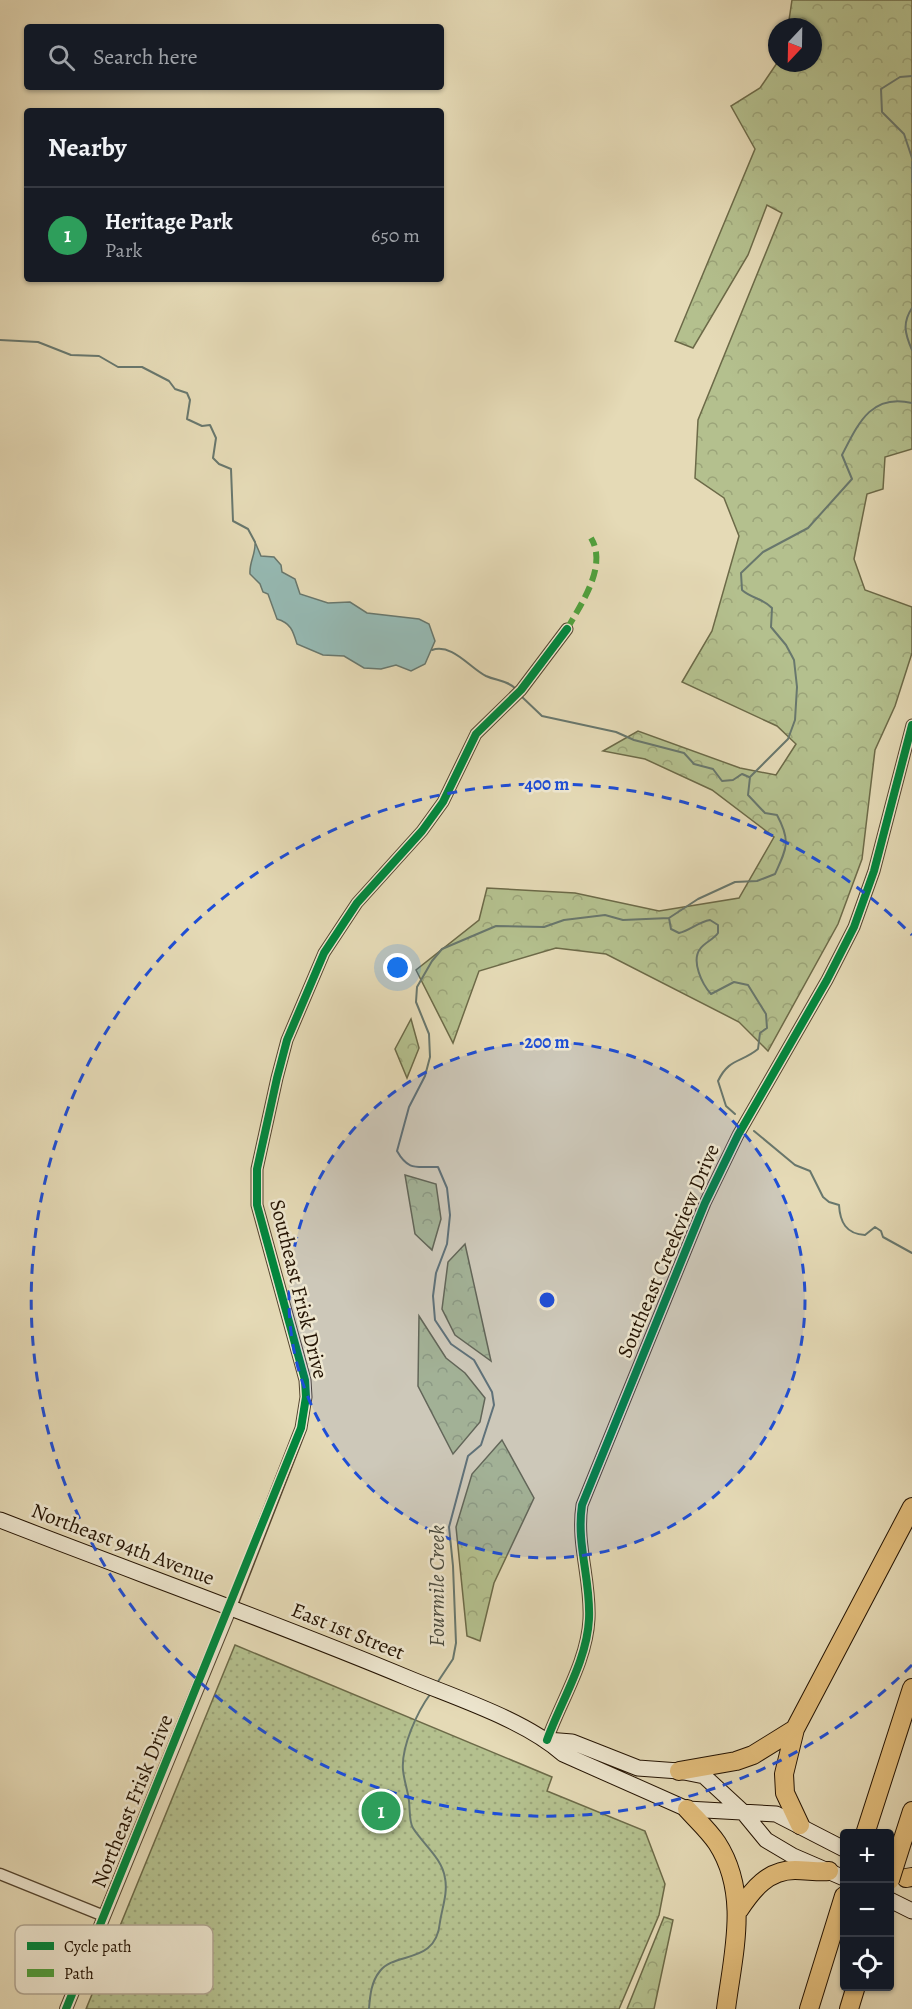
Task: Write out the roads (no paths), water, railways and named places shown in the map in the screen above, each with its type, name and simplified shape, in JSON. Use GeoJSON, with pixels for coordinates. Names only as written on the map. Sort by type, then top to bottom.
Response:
{"type":"FeatureCollection","features":[{"type":"Feature","properties":{"kind":"highway"},"geometry":{"type":"LineString","coordinates":[[800,1825],[785,1793],[784,1774],[795,1729],[912,1507]]}},
{"type":"Feature","properties":{"kind":"highway"},"geometry":{"type":"LineString","coordinates":[[866,1828],[912,1689]]}},
{"type":"Feature","properties":{"kind":"highway"},"geometry":{"type":"LineString","coordinates":[[679,1771],[736,1761],[753,1755],[795,1729]]}},
{"type":"Feature","properties":{"kind":"highway"},"geometry":{"type":"LineString","coordinates":[[687,1809],[718,1844],[730,1870],[739,1910],[726,2009]]}},
{"type":"Feature","properties":{"kind":"highway"},"geometry":{"type":"LineString","coordinates":[[905,1879],[903,1839],[912,1810]]}},
{"type":"Feature","properties":{"kind":"highway"},"geometry":{"type":"LineString","coordinates":[[739,1910],[756,1886],[769,1876],[794,1870],[837,1874]]}},
{"type":"Feature","properties":{"kind":"highway"},"geometry":{"type":"LineString","coordinates":[[809,2009],[840,1910]]}},
{"type":"Feature","properties":{"kind":"highway"},"geometry":{"type":"LineString","coordinates":[[849,2009],[854,1991]]}},
{"type":"Feature","properties":{"kind":"main road","name":"Northeast 94th Avenue"},"geometry":{"type":"LineString","coordinates":[[0,1520],[231,1607]]}},
{"type":"Feature","properties":{"kind":"main road","name":"East 1st Street"},"geometry":{"type":"LineString","coordinates":[[231,1607],[475,1706],[547,1740],[563,1754],[687,1809],[776,1814],[840,1847]]}},
{"type":"Feature","properties":{"kind":"main road","name":"East 1st Street"},"geometry":{"type":"LineString","coordinates":[[547,1740],[572,1742],[638,1768],[679,1771],[704,1776],[743,1812],[766,1840],[786,1852],[837,1874]]}},
{"type":"Feature","properties":{"kind":"main road"},"geometry":{"type":"LineString","coordinates":[[894,1902],[912,1911]]}},
{"type":"Feature","properties":{"kind":"street","name":"Southeast Frisk Drive"},"geometry":{"type":"LineString","coordinates":[[231,1607],[301,1428],[306,1397],[305,1380],[296,1340],[256,1196],[257,1169],[287,1040],[335,933],[443,802],[476,734],[521,690],[567,629]]}},
{"type":"Feature","properties":{"kind":"street","name":"Southeast Creekview Drive"},"geometry":{"type":"LineString","coordinates":[[547,1740],[588,1632],[589,1605],[580,1520],[582,1505],[705,1203],[738,1135],[827,980],[854,927],[874,871],[912,725]]}},
{"type":"Feature","properties":{"kind":"street","name":"Northeast Frisk Drive"},"geometry":{"type":"LineString","coordinates":[[100,1925],[231,1607]]}},
{"type":"Feature","properties":{"kind":"street"},"geometry":{"type":"LineString","coordinates":[[0,1874],[104,1916]]}},
{"type":"Feature","properties":{"kind":"street","name":"Northeast Frisk Drive"},"geometry":{"type":"LineString","coordinates":[[66,2009],[72,1994]]}},
{"type":"Feature","properties":{"kind":"water"},"geometry":{"type":"Polygon","coordinates":[[[255,542],[261,556],[274,557],[281,565],[282,572],[295,579],[300,594],[328,603],[350,602],[367,613],[419,619],[429,624],[435,641],[425,664],[411,671],[396,665],[381,669],[364,668],[344,656],[323,655],[297,644],[291,628],[277,619],[268,594],[263,592],[260,584],[250,574],[255,542]]]}},
{"type":"Feature","properties":{"kind":"waterway","name":"Fourmile Creek"},"geometry":{"type":"LineString","coordinates":[[912,76],[900,77],[881,89],[882,112],[904,134],[912,158]]}},
{"type":"Feature","properties":{"kind":"waterway","name":"Fourmile Creek"},"geometry":{"type":"LineString","coordinates":[[912,162],[912,182]]}},
{"type":"Feature","properties":{"kind":"waterway","name":"Fourmile Creek"},"geometry":{"type":"LineString","coordinates":[[912,308],[906,329],[912,350]]}},
{"type":"Feature","properties":{"kind":"waterway"},"geometry":{"type":"LineString","coordinates":[[0,340],[38,342],[71,355],[99,356],[118,367],[142,367],[169,381],[175,389],[187,393],[190,400],[187,419],[202,426],[210,425],[216,438],[213,458],[219,464],[231,469],[233,521],[248,529],[255,542]]}},
{"type":"Feature","properties":{"kind":"waterway","name":"Fourmile Creek"},"geometry":{"type":"LineString","coordinates":[[437,1683],[453,1659],[456,1643],[449,1527],[468,1456],[481,1445],[494,1405],[492,1392],[474,1360],[451,1344],[435,1320],[433,1296],[436,1273],[447,1244],[450,1215],[447,1188],[438,1167],[410,1165],[401,1158],[397,1151],[409,1107],[425,1076],[430,1057],[429,1034],[416,1002],[417,987],[442,949],[496,926],[544,927],[564,920],[605,915],[623,920],[669,918],[698,899],[735,882],[757,881],[775,874],[785,851],[784,832],[777,815],[765,813],[748,795],[750,777],[788,739],[795,720],[797,687],[794,660],[786,645],[771,627],[772,608],[742,590],[741,573],[763,552],[808,528],[852,479],[842,455],[860,422],[868,414],[876,407],[886,403],[898,401],[912,403]]}},
{"type":"Feature","properties":{"kind":"waterway"},"geometry":{"type":"LineString","coordinates":[[432,650],[447,650],[454,653],[486,676],[505,682],[516,689]]}},
{"type":"Feature","properties":{"kind":"waterway"},"geometry":{"type":"LineString","coordinates":[[521,696],[542,716],[616,732],[634,740],[684,753],[694,764],[713,769],[722,781],[733,780],[742,774],[749,777]]}},
{"type":"Feature","properties":{"kind":"waterway"},"geometry":{"type":"LineString","coordinates":[[669,918],[671,929],[679,933],[710,920],[718,925],[718,933],[700,949],[698,954],[697,966],[704,984],[711,994],[734,982],[748,985],[766,1014],[767,1028],[760,1033],[758,1049],[731,1064],[718,1081],[726,1106],[735,1114]]}},
{"type":"Feature","properties":{"kind":"waterway"},"geometry":{"type":"LineString","coordinates":[[754,1131],[795,1165],[810,1171],[823,1197],[839,1205],[841,1217],[849,1230],[865,1235],[875,1227],[881,1231],[883,1237],[912,1253]]}},
{"type":"Feature","properties":{"kind":"waterway","name":"Fourmile Creek"},"geometry":{"type":"LineString","coordinates":[[369,2009],[373,1984],[380,1971],[387,1965],[423,1951],[437,1936],[446,1884],[440,1864],[412,1825],[403,1770],[411,1730],[431,1693]]}},
{"type":"Feature","properties":{"kind":"place","name":"Heritage Park"},"geometry":{"type":"Point","coordinates":[381,1811]}}]}
